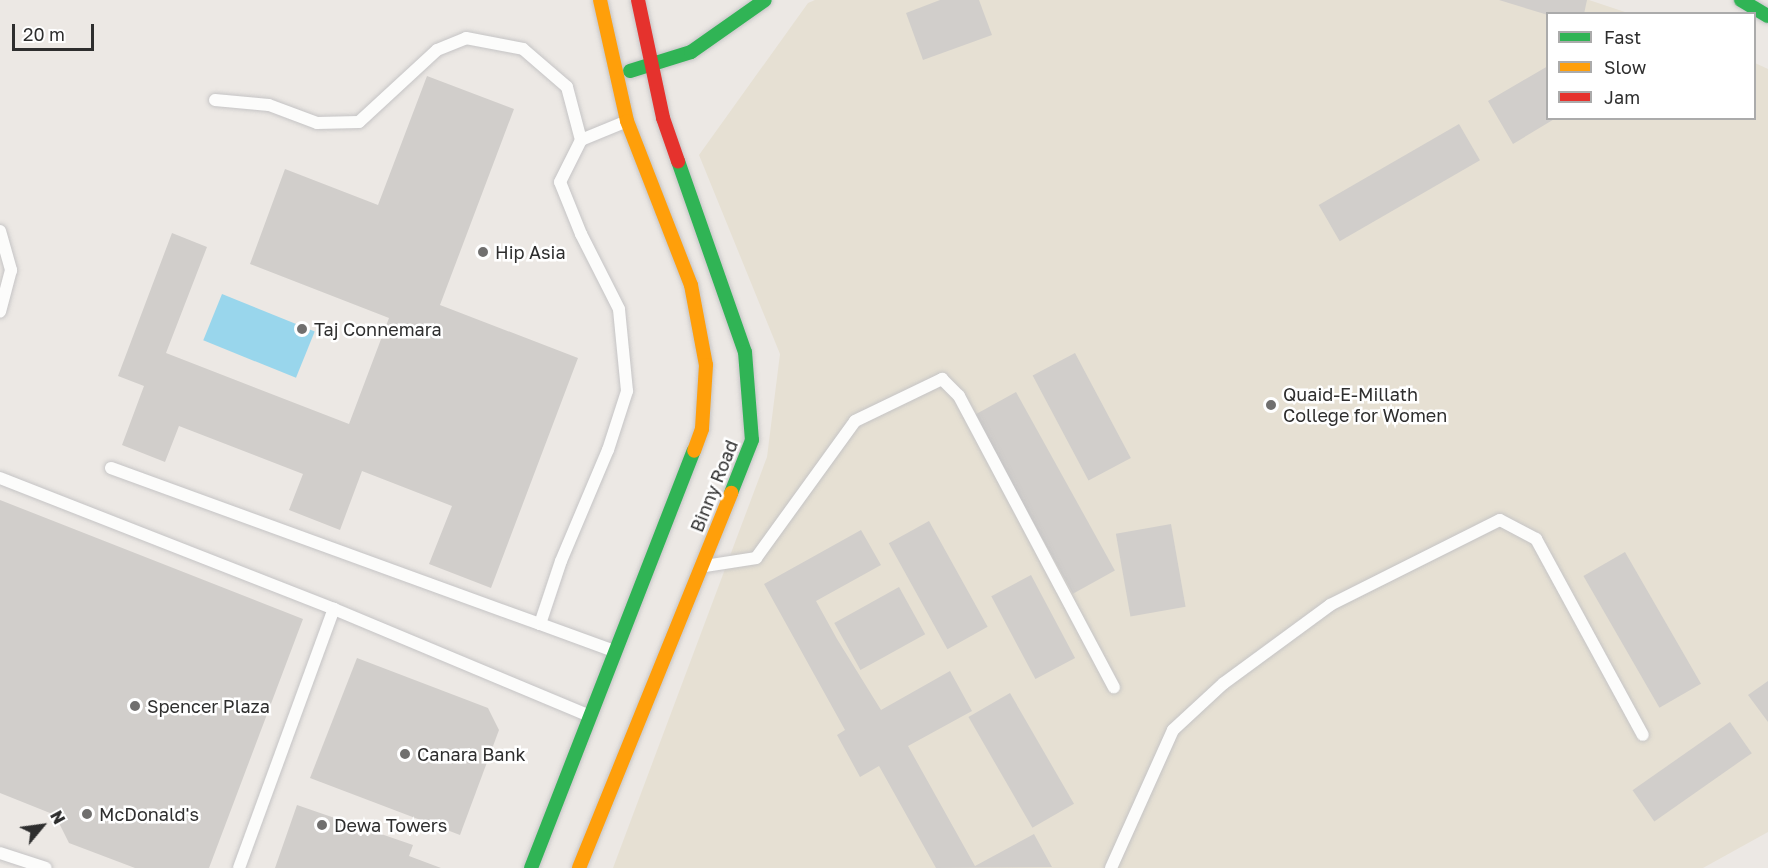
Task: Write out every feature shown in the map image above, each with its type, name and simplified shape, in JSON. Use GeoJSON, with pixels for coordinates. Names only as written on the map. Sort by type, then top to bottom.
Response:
{"type":"FeatureCollection","features":[{"type":"Feature","properties":{"kind":"main road","name":"Binny Road"},"geometry":{"type":"LineString","coordinates":[[531,868],[618,652],[702,429],[706,365],[691,285],[627,121],[600,0]]}},
{"type":"Feature","properties":{"kind":"main road","name":"Binny Road"},"geometry":{"type":"LineString","coordinates":[[579,868],[752,440],[745,352],[663,118],[638,0]]}},
{"type":"Feature","properties":{"kind":"main road"},"geometry":{"type":"LineString","coordinates":[[616,74],[652,66],[709,42],[765,0]]}},
{"type":"Feature","properties":{"kind":"main road"},"geometry":{"type":"LineString","coordinates":[[1741,0],[1768,16]]}},
{"type":"Feature","properties":{"kind":"lane"},"geometry":{"type":"LineString","coordinates":[[215,100],[269,105],[317,123],[359,122],[437,50],[466,38],[523,49],[567,87],[581,140]]}},
{"type":"Feature","properties":{"kind":"lane"},"geometry":{"type":"LineString","coordinates":[[540,624],[561,561],[608,450],[627,391],[619,309],[581,234],[560,182],[581,140],[627,121]]}},
{"type":"Feature","properties":{"kind":"lane"},"geometry":{"type":"LineString","coordinates":[[0,231],[10,270],[0,312]]}},
{"type":"Feature","properties":{"kind":"lane"},"geometry":{"type":"LineString","coordinates":[[701,567],[756,558],[855,421],[942,379],[959,396],[1114,687]]}},
{"type":"Feature","properties":{"kind":"lane"},"geometry":{"type":"LineString","coordinates":[[111,468],[618,652]]}},
{"type":"Feature","properties":{"kind":"lane"},"geometry":{"type":"LineString","coordinates":[[0,478],[334,609],[592,716]]}},
{"type":"Feature","properties":{"kind":"lane"},"geometry":{"type":"LineString","coordinates":[[1111,868],[1173,730],[1224,683],[1330,605],[1500,520],[1536,539],[1643,735]]}},
{"type":"Feature","properties":{"kind":"lane"},"geometry":{"type":"LineString","coordinates":[[239,868],[334,609]]}},
{"type":"Feature","properties":{"kind":"lane"},"geometry":{"type":"LineString","coordinates":[[0,853],[46,868]]}},
{"type":"Feature","properties":{"kind":"shaded area","name":"Quaid-E-Millath College for Women"},"geometry":{"type":"Polygon","coordinates":[[[815,0],[1589,0],[1625,12],[1546,12],[1546,120],[1756,120],[1756,63],[1768,69],[1768,832],[1703,868],[613,868],[767,457],[780,354],[699,155],[808,3],[815,0]]]}},
{"type":"Feature","properties":{"kind":"water"},"geometry":{"type":"Polygon","coordinates":[[[222,294],[315,331],[296,378],[203,340],[222,294]]]}},
{"type":"Feature","properties":{"kind":"building"},"geometry":{"type":"Polygon","coordinates":[[[940,0],[979,0],[992,35],[923,60],[906,13],[940,0]]]}},
{"type":"Feature","properties":{"kind":"building"},"geometry":{"type":"Polygon","coordinates":[[[1499,0],[1587,0],[1584,12],[1546,12],[1546,14],[1499,0]]]}},
{"type":"Feature","properties":{"kind":"building"},"geometry":{"type":"Polygon","coordinates":[[[1546,67],[1546,120],[1553,120],[1513,144],[1488,101],[1546,67]]]}},
{"type":"Feature","properties":{"kind":"building"},"geometry":{"type":"Polygon","coordinates":[[[427,76],[514,109],[440,305],[578,358],[491,588],[429,564],[452,506],[362,471],[340,530],[289,510],[303,474],[179,426],[165,462],[122,445],[144,386],[118,376],[172,233],[207,247],[166,353],[349,424],[389,318],[250,264],[285,169],[378,205],[427,76]]]}},
{"type":"Feature","properties":{"kind":"building"},"geometry":{"type":"Polygon","coordinates":[[[1459,124],[1480,160],[1340,241],[1319,205],[1459,124]]]}},
{"type":"Feature","properties":{"kind":"building"},"geometry":{"type":"Polygon","coordinates":[[[1075,353],[1131,458],[1088,481],[1033,376],[1075,353]]]}},
{"type":"Feature","properties":{"kind":"building"},"geometry":{"type":"Polygon","coordinates":[[[1016,392],[1115,570],[1073,594],[974,415],[1016,392]]]}},
{"type":"Feature","properties":{"kind":"building","name":"Spencer Plaza"},"geometry":{"type":"Polygon","coordinates":[[[0,500],[303,619],[209,868],[135,868],[69,843],[55,815],[0,793],[0,500]]]}},
{"type":"Feature","properties":{"kind":"building"},"geometry":{"type":"Polygon","coordinates":[[[929,521],[988,627],[947,649],[889,543],[929,521]]]}},
{"type":"Feature","properties":{"kind":"building"},"geometry":{"type":"Polygon","coordinates":[[[1171,524],[1186,607],[1130,616],[1116,534],[1171,524]]]}},
{"type":"Feature","properties":{"kind":"building"},"geometry":{"type":"Polygon","coordinates":[[[861,530],[881,565],[816,601],[837,639],[881,710],[950,671],[972,711],[908,746],[975,866],[1034,834],[1052,867],[936,868],[879,766],[860,777],[837,735],[845,730],[764,584],[861,530]]]}},
{"type":"Feature","properties":{"kind":"building"},"geometry":{"type":"Polygon","coordinates":[[[1625,552],[1701,684],[1659,708],[1583,576],[1625,552]]]}},
{"type":"Feature","properties":{"kind":"building"},"geometry":{"type":"Polygon","coordinates":[[[1031,575],[1075,658],[1035,679],[991,596],[1031,575]]]}},
{"type":"Feature","properties":{"kind":"building"},"geometry":{"type":"Polygon","coordinates":[[[899,587],[925,634],[860,670],[834,623],[899,587]]]}},
{"type":"Feature","properties":{"kind":"building","name":"Canara Bank"},"geometry":{"type":"Polygon","coordinates":[[[357,658],[488,708],[499,730],[460,835],[310,778],[357,658]]]}},
{"type":"Feature","properties":{"kind":"building"},"geometry":{"type":"Polygon","coordinates":[[[1768,681],[1768,722],[1748,695],[1768,681]]]}},
{"type":"Feature","properties":{"kind":"building"},"geometry":{"type":"Polygon","coordinates":[[[1010,693],[1074,804],[1032,828],[968,717],[1010,693]]]}},
{"type":"Feature","properties":{"kind":"building"},"geometry":{"type":"Polygon","coordinates":[[[1730,722],[1752,753],[1654,821],[1633,790],[1730,722]]]}},
{"type":"Feature","properties":{"kind":"building","name":"Dewa Towers"},"geometry":{"type":"Polygon","coordinates":[[[297,805],[413,845],[409,856],[441,868],[275,868],[297,805]]]}},
{"type":"Feature","properties":{"kind":"traffic: fast"},"geometry":{"type":"LineString","coordinates":[[630,71],[691,52],[765,0]]}},
{"type":"Feature","properties":{"kind":"traffic: fast"},"geometry":{"type":"LineString","coordinates":[[1741,0],[1768,16]]}},
{"type":"Feature","properties":{"kind":"traffic: fast"},"geometry":{"type":"LineString","coordinates":[[678,161],[745,352],[752,440],[731,493]]}},
{"type":"Feature","properties":{"kind":"traffic: fast"},"geometry":{"type":"LineString","coordinates":[[531,868],[694,451]]}},
{"type":"Feature","properties":{"kind":"traffic: slow"},"geometry":{"type":"LineString","coordinates":[[600,0],[627,121],[691,285],[706,365],[702,429],[694,451]]}},
{"type":"Feature","properties":{"kind":"traffic: slow"},"geometry":{"type":"LineString","coordinates":[[579,868],[731,493]]}},
{"type":"Feature","properties":{"kind":"traffic: jam"},"geometry":{"type":"LineString","coordinates":[[638,0],[663,118],[678,161]]}},
{"type":"Feature","properties":{"kind":"place","name":"Hip Asia"},"geometry":{"type":"Point","coordinates":[483,252]}},
{"type":"Feature","properties":{"kind":"place","name":"Taj Connemara"},"geometry":{"type":"Point","coordinates":[302,329]}},
{"type":"Feature","properties":{"kind":"place","name":"Quaid-E-Millath College for Women"},"geometry":{"type":"Point","coordinates":[1271,405]}},
{"type":"Feature","properties":{"kind":"place","name":"Spencer Plaza"},"geometry":{"type":"Point","coordinates":[135,706]}},
{"type":"Feature","properties":{"kind":"place","name":"Canara Bank"},"geometry":{"type":"Point","coordinates":[405,754]}},
{"type":"Feature","properties":{"kind":"place","name":"McDonald's"},"geometry":{"type":"Point","coordinates":[87,814]}},
{"type":"Feature","properties":{"kind":"place","name":"Dewa Towers"},"geometry":{"type":"Point","coordinates":[322,825]}}]}
